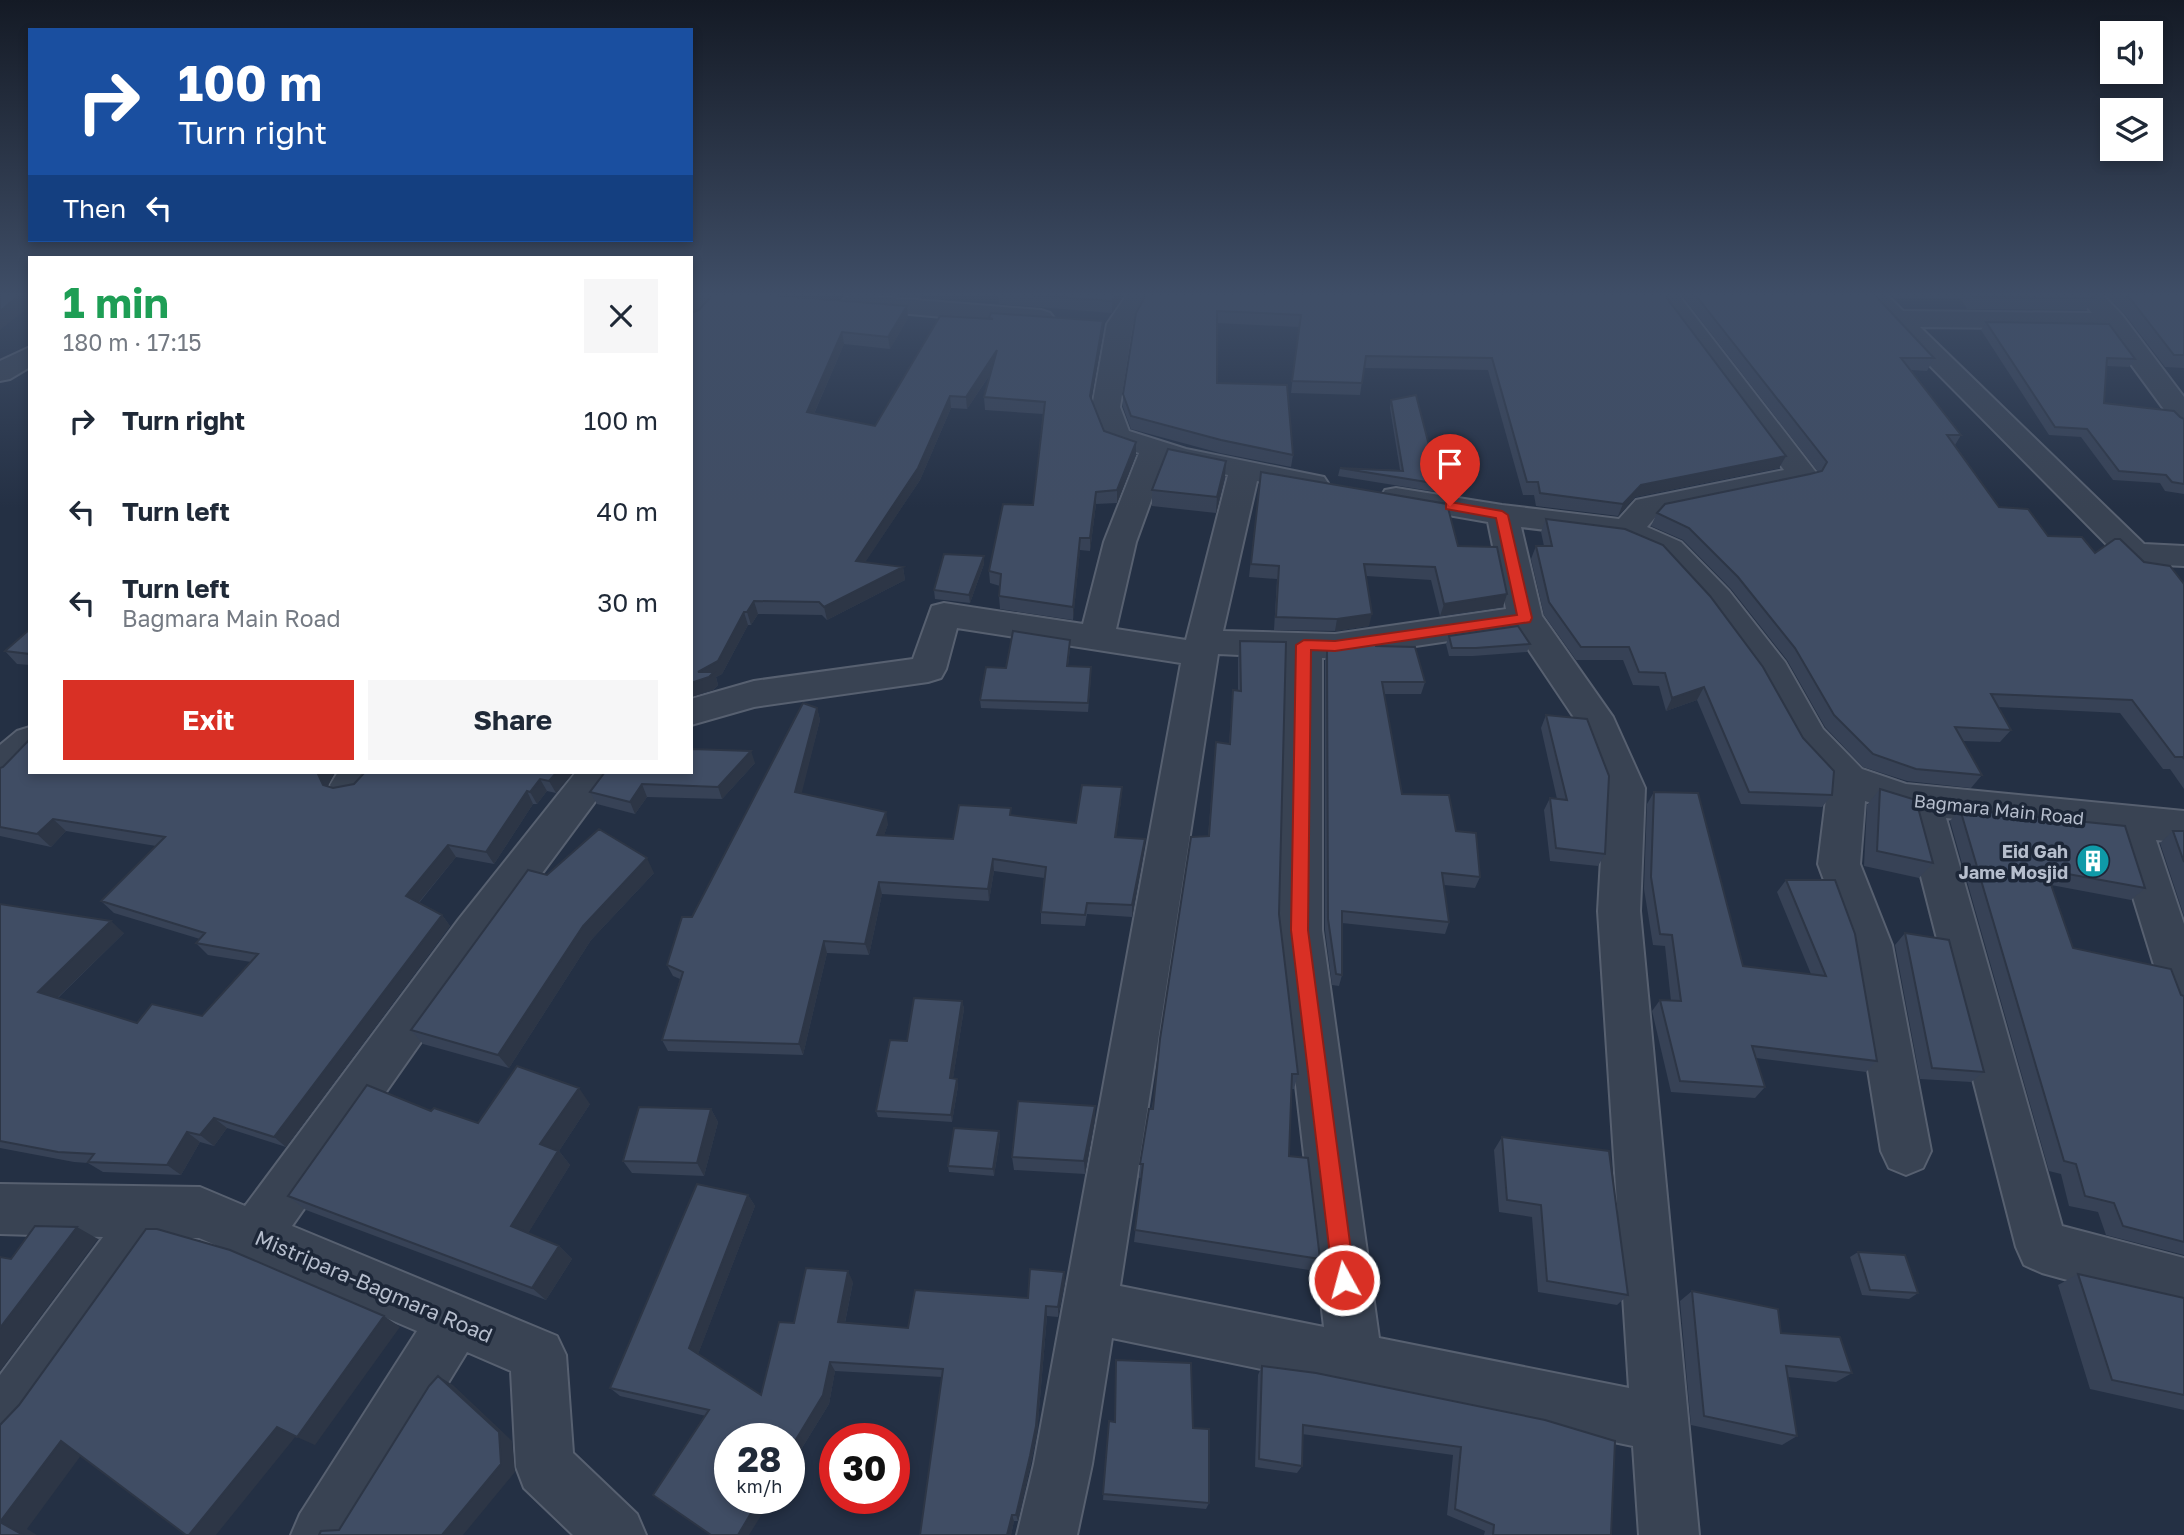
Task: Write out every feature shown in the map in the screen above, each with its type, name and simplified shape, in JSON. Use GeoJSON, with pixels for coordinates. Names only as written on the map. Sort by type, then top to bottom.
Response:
{"type":"FeatureCollection","features":[{"type":"Feature","properties":{"kind":"street","name":"Bagmara Main Road"},"geometry":{"type":"LineString","coordinates":[[1107,365],[1106,407],[1116,436],[1155,449],[1244,470],[1357,491],[1502,515],[1627,530],[1670,549],[1717,599],[1772,671],[1810,739],[1848,779],[1904,799],[2184,827]]}},
{"type":"Feature","properties":{"kind":"street"},"geometry":{"type":"LineString","coordinates":[[1627,530],[1647,508],[1803,475],[1719,365]]}},
{"type":"Feature","properties":{"kind":"street"},"geometry":{"type":"LineString","coordinates":[[1943,365],[2140,559],[2184,556]]}},
{"type":"Feature","properties":{"kind":"street"},"geometry":{"type":"LineString","coordinates":[[2145,365],[2184,417]]}},
{"type":"Feature","properties":{"kind":"street"},"geometry":{"type":"LineString","coordinates":[[1097,638],[1120,542],[1155,449]]}},
{"type":"Feature","properties":{"kind":"street"},"geometry":{"type":"LineString","coordinates":[[1047,1535],[1063,1464],[1202,648],[1244,470]]}},
{"type":"Feature","properties":{"kind":"street"},"geometry":{"type":"LineString","coordinates":[[1502,515],[1525,618],[1600,727],[1625,788],[1619,911],[1669,1535]]}},
{"type":"Feature","properties":{"kind":"street"},"geometry":{"type":"LineString","coordinates":[[693,711],[754,694],[928,668],[944,614],[1097,638],[1202,648],[1335,646],[1525,618]]}},
{"type":"Feature","properties":{"kind":"street"},"geometry":{"type":"LineString","coordinates":[[1304,645],[1300,930],[1354,1361]]}},
{"type":"Feature","properties":{"kind":"street"},"geometry":{"type":"LineString","coordinates":[[0,767],[28,743]]}},
{"type":"Feature","properties":{"kind":"street"},"geometry":{"type":"LineString","coordinates":[[254,1236],[474,932],[596,774]]}},
{"type":"Feature","properties":{"kind":"street"},"geometry":{"type":"LineString","coordinates":[[1848,779],[1839,864],[1870,945],[1906,1152]]}},
{"type":"Feature","properties":{"kind":"street"},"geometry":{"type":"LineString","coordinates":[[1921,800],[2042,1247],[2184,1285]]}},
{"type":"Feature","properties":{"kind":"street"},"geometry":{"type":"LineString","coordinates":[[2130,821],[2184,991]]}},
{"type":"Feature","properties":{"kind":"street","name":"Mistripara-Bagmara Road"},"geometry":{"type":"LineString","coordinates":[[0,1209],[200,1213],[538,1355],[545,1467],[616,1535]]}},
{"type":"Feature","properties":{"kind":"street"},"geometry":{"type":"LineString","coordinates":[[0,1416],[22,1392],[153,1212]]}},
{"type":"Feature","properties":{"kind":"street"},"geometry":{"type":"LineString","coordinates":[[1089,1307],[1660,1423]]}},
{"type":"Feature","properties":{"kind":"street"},"geometry":{"type":"LineString","coordinates":[[321,1535],[455,1321]]}},
{"type":"Feature","properties":{"kind":"building"},"geometry":{"type":"Polygon","coordinates":[[[693,365],[828,365],[807,412],[875,426],[911,365],[987,365],[966,397],[950,396],[918,468],[856,561],[903,567],[824,607],[819,602],[754,601],[747,612],[744,612],[718,661],[698,672],[714,672],[709,677],[693,682],[693,365]]]}},
{"type":"Feature","properties":{"kind":"building"},"geometry":{"type":"Polygon","coordinates":[[[993,365],[1095,365],[1090,396],[1104,431],[1136,442],[1117,490],[1096,492],[1090,538],[1080,538],[1073,607],[999,596],[1001,574],[989,571],[1003,504],[1033,505],[1045,402],[984,397],[993,365]]]}},
{"type":"Feature","properties":{"kind":"building"},"geometry":{"type":"Polygon","coordinates":[[[1128,365],[1217,365],[1217,383],[1287,385],[1293,455],[1221,440],[1131,416],[1123,394],[1128,365]]]}},
{"type":"Feature","properties":{"kind":"building"},"geometry":{"type":"Polygon","coordinates":[[[1294,365],[1365,365],[1362,383],[1292,381],[1294,365]]]}},
{"type":"Feature","properties":{"kind":"building"},"geometry":{"type":"Polygon","coordinates":[[[1494,365],[1717,365],[1786,456],[1641,485],[1623,504],[1540,493],[1538,482],[1527,482],[1494,365]]]}},
{"type":"Feature","properties":{"kind":"building"},"geometry":{"type":"Polygon","coordinates":[[[1750,365],[1906,365],[1961,435],[1947,435],[1999,507],[2028,509],[2048,536],[2082,537],[2095,553],[2115,539],[2120,539],[2144,562],[2170,566],[2184,584],[2184,759],[2175,757],[2132,700],[1991,694],[2011,730],[1955,727],[1982,775],[1916,769],[1873,754],[1834,715],[1795,648],[1738,577],[1689,528],[1657,513],[1665,504],[1822,471],[1827,462],[1750,365]]]}},
{"type":"Feature","properties":{"kind":"building"},"geometry":{"type":"Polygon","coordinates":[[[2014,365],[2107,365],[2104,403],[2174,411],[2184,419],[2184,484],[2172,482],[2166,475],[2119,471],[2087,429],[2055,427],[2014,365]]]}},
{"type":"Feature","properties":{"kind":"building"},"geometry":{"type":"Polygon","coordinates":[[[1416,395],[1439,484],[1340,468],[1403,471],[1391,400],[1416,395]]]}},
{"type":"Feature","properties":{"kind":"building"},"geometry":{"type":"Polygon","coordinates":[[[1168,449],[1226,461],[1217,497],[1152,490],[1168,449]]]}},
{"type":"Feature","properties":{"kind":"building"},"geometry":{"type":"Polygon","coordinates":[[[1261,472],[1447,504],[1458,546],[1497,547],[1507,594],[1444,604],[1435,567],[1364,564],[1372,614],[1337,619],[1276,617],[1279,566],[1251,564],[1261,472]]]}},
{"type":"Feature","properties":{"kind":"building"},"geometry":{"type":"Polygon","coordinates":[[[1546,519],[1625,529],[1663,545],[1710,596],[1763,667],[1803,738],[1834,771],[1832,795],[1749,792],[1704,687],[1672,698],[1665,673],[1639,672],[1629,647],[1581,647],[1549,602],[1536,546],[1552,546],[1546,519]]]}},
{"type":"Feature","properties":{"kind":"building"},"geometry":{"type":"Polygon","coordinates":[[[944,554],[984,556],[969,595],[934,590],[944,554]]]}},
{"type":"Feature","properties":{"kind":"building"},"geometry":{"type":"Polygon","coordinates":[[[1518,626],[1530,644],[1452,648],[1449,636],[1518,626]]]}},
{"type":"Feature","properties":{"kind":"building"},"geometry":{"type":"Polygon","coordinates":[[[28,631],[28,654],[5,651],[28,631]]]}},
{"type":"Feature","properties":{"kind":"building"},"geometry":{"type":"Polygon","coordinates":[[[1013,631],[1070,640],[1067,666],[1091,667],[1088,703],[980,700],[986,667],[1006,668],[1013,631]]]}},
{"type":"Feature","properties":{"kind":"building"},"geometry":{"type":"Polygon","coordinates":[[[1240,641],[1286,642],[1279,914],[1298,1074],[1292,1074],[1289,1156],[1308,1158],[1320,1259],[1135,1230],[1143,1164],[1140,1164],[1149,1109],[1153,1109],[1160,1039],[1191,837],[1209,836],[1216,742],[1230,744],[1233,690],[1241,691],[1240,641]]]}},
{"type":"Feature","properties":{"kind":"building"},"geometry":{"type":"Polygon","coordinates":[[[1376,643],[1376,646],[1415,647],[1425,682],[1382,682],[1402,794],[1449,795],[1456,831],[1476,833],[1480,877],[1442,873],[1449,922],[1342,911],[1342,975],[1336,974],[1328,919],[1327,648],[1376,643]]]}},
{"type":"Feature","properties":{"kind":"building"},"geometry":{"type":"Polygon","coordinates":[[[803,703],[817,708],[795,792],[886,812],[877,835],[953,839],[959,805],[1011,808],[1010,815],[1076,823],[1082,785],[1122,787],[1115,837],[1145,839],[1132,905],[1087,903],[1085,915],[1041,912],[1046,867],[993,859],[988,889],[879,882],[865,944],[824,941],[799,1044],[662,1040],[683,972],[667,965],[682,917],[692,917],[803,703]]]}},
{"type":"Feature","properties":{"kind":"building"},"geometry":{"type":"Polygon","coordinates":[[[1546,715],[1587,719],[1609,776],[1605,854],[1556,848],[1550,798],[1567,800],[1546,715]]]}},
{"type":"Feature","properties":{"kind":"building"},"geometry":{"type":"Polygon","coordinates":[[[28,741],[28,774],[318,774],[323,785],[333,788],[354,784],[363,774],[555,774],[549,781],[540,779],[530,792],[527,791],[486,852],[448,845],[406,896],[442,915],[274,1137],[214,1118],[200,1135],[187,1132],[167,1165],[88,1162],[94,1154],[58,1152],[0,1141],[0,904],[111,921],[38,992],[137,1023],[152,1004],[202,1016],[258,954],[196,943],[205,933],[101,901],[165,837],[53,819],[37,834],[0,827],[0,768],[28,741]]]}},
{"type":"Feature","properties":{"kind":"building"},"geometry":{"type":"Polygon","coordinates":[[[693,749],[751,751],[718,787],[642,784],[630,802],[590,792],[604,774],[693,774],[693,749]]]}},
{"type":"Feature","properties":{"kind":"building"},"geometry":{"type":"Polygon","coordinates":[[[1880,789],[1916,800],[1933,863],[1877,851],[1880,789]]]}},
{"type":"Feature","properties":{"kind":"building"},"geometry":{"type":"Polygon","coordinates":[[[1654,792],[1698,793],[1743,966],[1826,976],[1786,880],[1835,880],[1855,934],[1877,1061],[1752,1046],[1765,1087],[1680,1081],[1660,1000],[1681,1001],[1672,935],[1660,934],[1651,877],[1654,792]]]}},
{"type":"Feature","properties":{"kind":"building"},"geometry":{"type":"Polygon","coordinates":[[[1960,809],[2125,826],[2145,888],[2046,870],[2073,948],[2171,969],[2181,995],[2184,996],[2184,1242],[2123,1226],[2114,1203],[2085,1196],[2076,1164],[2064,1161],[1960,809]]]}},
{"type":"Feature","properties":{"kind":"building"},"geometry":{"type":"Polygon","coordinates":[[[599,829],[647,858],[583,926],[498,1055],[411,1030],[528,870],[547,875],[599,829]]]}},
{"type":"Feature","properties":{"kind":"building"},"geometry":{"type":"Polygon","coordinates":[[[2173,831],[2184,831],[2184,862],[2173,831]]]}},
{"type":"Feature","properties":{"kind":"building"},"geometry":{"type":"Polygon","coordinates":[[[1905,933],[1949,940],[1984,1072],[1932,1068],[1905,933]]]}},
{"type":"Feature","properties":{"kind":"building"},"geometry":{"type":"Polygon","coordinates":[[[914,998],[962,1001],[950,1078],[957,1079],[951,1115],[876,1111],[890,1040],[907,1041],[914,998]]]}},
{"type":"Feature","properties":{"kind":"building"},"geometry":{"type":"Polygon","coordinates":[[[517,1066],[579,1088],[540,1144],[558,1151],[511,1226],[559,1246],[532,1288],[288,1196],[367,1085],[431,1111],[434,1108],[478,1123],[517,1066]]]}},
{"type":"Feature","properties":{"kind":"building"},"geometry":{"type":"Polygon","coordinates":[[[1018,1101],[1095,1106],[1084,1161],[1012,1157],[1018,1101]]]}},
{"type":"Feature","properties":{"kind":"building"},"geometry":{"type":"Polygon","coordinates":[[[639,1107],[711,1109],[697,1163],[623,1161],[639,1107]]]}},
{"type":"Feature","properties":{"kind":"building"},"geometry":{"type":"Polygon","coordinates":[[[954,1128],[999,1131],[993,1169],[948,1166],[954,1128]]]}},
{"type":"Feature","properties":{"kind":"building"},"geometry":{"type":"Polygon","coordinates":[[[1502,1137],[1609,1151],[1628,1295],[1547,1281],[1541,1205],[1507,1200],[1502,1137]]]}},
{"type":"Feature","properties":{"kind":"building"},"geometry":{"type":"Polygon","coordinates":[[[697,1184],[748,1195],[689,1348],[761,1395],[779,1322],[794,1323],[806,1268],[848,1271],[838,1322],[908,1328],[915,1290],[1028,1298],[1030,1269],[1064,1272],[1058,1307],[1046,1306],[1036,1426],[1016,1515],[1012,1515],[1007,1535],[920,1535],[943,1369],[830,1362],[823,1395],[805,1425],[714,1423],[714,1514],[750,1514],[738,1535],[711,1535],[653,1495],[709,1410],[610,1388],[697,1184]]]}},
{"type":"Feature","properties":{"kind":"building"},"geometry":{"type":"Polygon","coordinates":[[[35,1226],[77,1227],[0,1328],[0,1257],[11,1259],[35,1226]]]}},
{"type":"Feature","properties":{"kind":"building"},"geometry":{"type":"Polygon","coordinates":[[[146,1229],[157,1229],[230,1250],[384,1316],[297,1437],[277,1427],[189,1535],[61,1441],[0,1522],[0,1425],[19,1405],[146,1229]]]}},
{"type":"Feature","properties":{"kind":"building"},"geometry":{"type":"Polygon","coordinates":[[[1858,1252],[1905,1255],[1918,1293],[1870,1290],[1858,1252]]]}},
{"type":"Feature","properties":{"kind":"building"},"geometry":{"type":"Polygon","coordinates":[[[2078,1274],[2184,1298],[2184,1395],[2112,1380],[2078,1274]]]}},
{"type":"Feature","properties":{"kind":"building"},"geometry":{"type":"Polygon","coordinates":[[[1692,1291],[1778,1309],[1781,1333],[1840,1337],[1852,1373],[1786,1366],[1797,1436],[1704,1416],[1692,1291]]]}},
{"type":"Feature","properties":{"kind":"building"},"geometry":{"type":"Polygon","coordinates":[[[1116,1360],[1191,1363],[1193,1428],[1209,1429],[1209,1503],[1103,1494],[1109,1421],[1115,1422],[1116,1360]]]}},
{"type":"Feature","properties":{"kind":"building"},"geometry":{"type":"Polygon","coordinates":[[[1262,1366],[1316,1373],[1545,1420],[1615,1441],[1611,1535],[1493,1535],[1494,1525],[1455,1509],[1461,1447],[1303,1425],[1302,1466],[1259,1459],[1262,1366]]]}},
{"type":"Feature","properties":{"kind":"building"},"geometry":{"type":"Polygon","coordinates":[[[438,1376],[499,1432],[501,1464],[442,1535],[319,1535],[321,1531],[339,1530],[429,1386],[438,1376]]]}},
{"type":"Feature","properties":{"kind":"building"},"geometry":{"type":"Polygon","coordinates":[[[0,1522],[23,1535],[0,1535],[0,1522]]]}},
{"type":"Feature","properties":{"kind":"place","name":"Eid Gah Jame Mosjid"},"geometry":{"type":"Point","coordinates":[2093,861]}},
{"type":"Feature","properties":{"kind":"route"},"geometry":{"type":"LineString","coordinates":[[1344,1280],[1300,930],[1304,645],[1335,646],[1525,618],[1502,515],[1450,506]]}}]}
